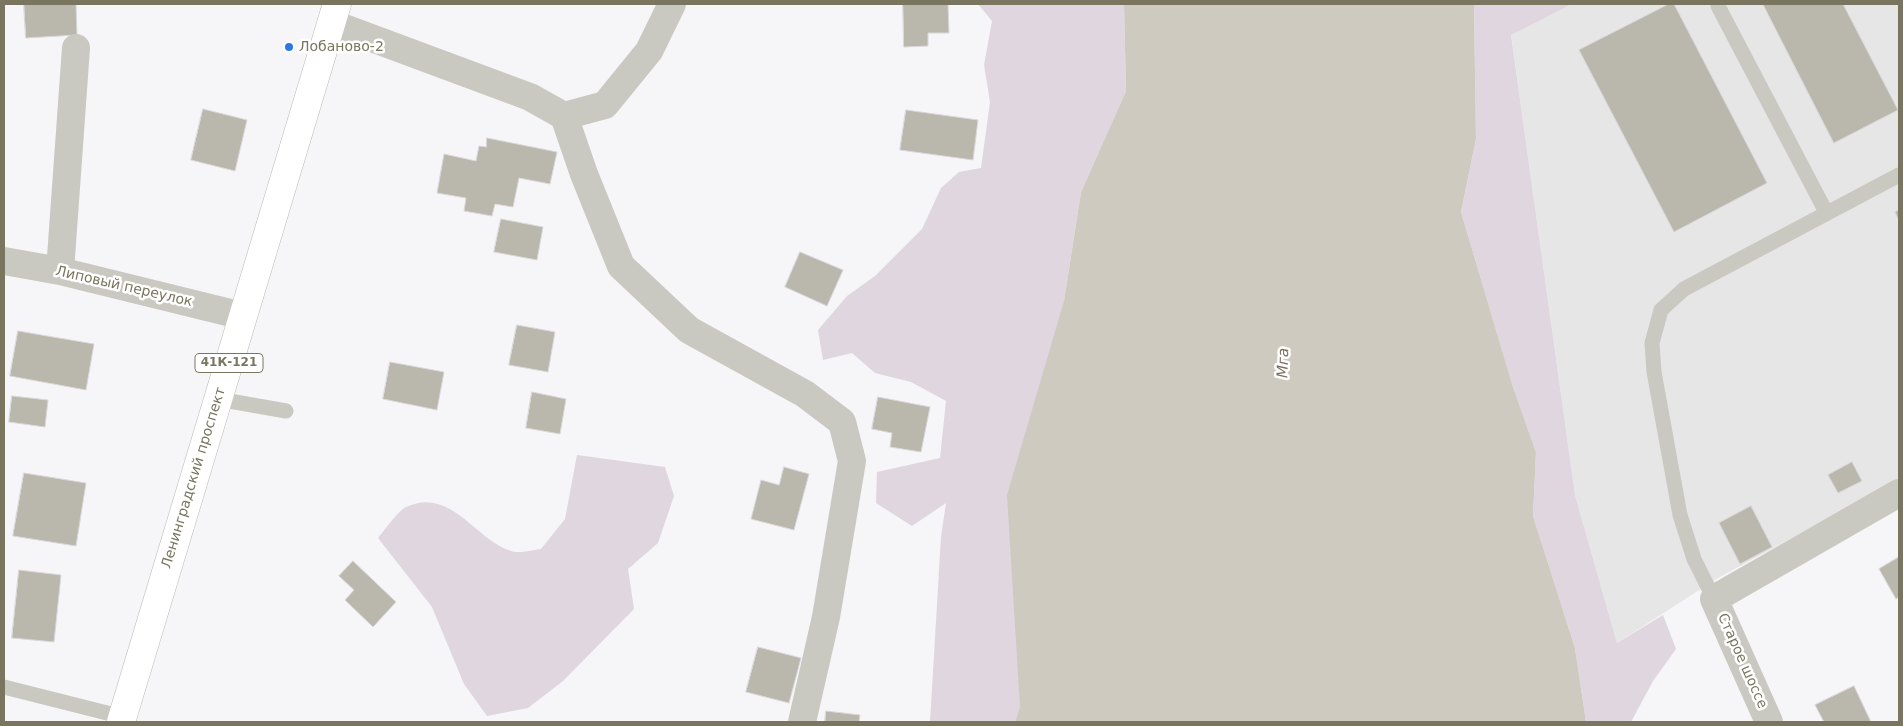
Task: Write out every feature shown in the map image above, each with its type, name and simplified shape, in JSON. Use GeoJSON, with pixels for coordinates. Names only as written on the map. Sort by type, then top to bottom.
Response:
{"type":"FeatureCollection","features":[{"type":"Feature","properties":{"kind":"main road","name":"Ленинградский проспект"},"geometry":{"type":"LineString","coordinates":[[122,719],[334,13]]}},
{"type":"Feature","properties":{"kind":"street"},"geometry":{"type":"LineString","coordinates":[[334,13],[530,98],[564,116],[605,105],[649,51],[672,4]]}},
{"type":"Feature","properties":{"kind":"street"},"geometry":{"type":"LineString","coordinates":[[60,271],[76,48]]}},
{"type":"Feature","properties":{"kind":"street"},"geometry":{"type":"LineString","coordinates":[[564,116],[584,174],[621,266],[689,330],[804,394],[842,422],[852,461],[826,617],[802,722]]}},
{"type":"Feature","properties":{"kind":"street","name":"Липовый переулок"},"geometry":{"type":"LineString","coordinates":[[4,261],[60,271],[243,316]]}},
{"type":"Feature","properties":{"kind":"street"},"geometry":{"type":"LineString","coordinates":[[1714,599],[1899,492]]}},
{"type":"Feature","properties":{"kind":"street","name":"Старое шоссе"},"geometry":{"type":"LineString","coordinates":[[1714,599],[1769,722]]}},
{"type":"Feature","properties":{"kind":"lane"},"geometry":{"type":"LineString","coordinates":[[1718,6],[1826,212]]}},
{"type":"Feature","properties":{"kind":"lane"},"geometry":{"type":"LineString","coordinates":[[1714,599],[1694,559],[1680,515],[1654,372],[1652,343],[1661,310],[1684,288],[1899,175]]}},
{"type":"Feature","properties":{"kind":"lane"},"geometry":{"type":"LineString","coordinates":[[218,399],[286,411]]}},
{"type":"Feature","properties":{"kind":"lane"},"geometry":{"type":"LineString","coordinates":[[4,687],[122,719]]}},
{"type":"Feature","properties":{"kind":"shaded area"},"geometry":{"type":"Polygon","coordinates":[[[978,4],[1124,4],[1126,91],[1081,192],[1064,301],[1020,708],[1015,722],[930,722],[941,537],[946,503],[912,526],[876,503],[877,472],[940,458],[946,401],[911,382],[875,373],[852,353],[823,360],[818,330],[847,296],[875,276],[922,229],[941,188],[959,172],[981,168],[990,102],[984,65],[992,21],[978,4]]]}},
{"type":"Feature","properties":{"kind":"shaded area"},"geometry":{"type":"Polygon","coordinates":[[[1474,4],[1572,4],[1511,35],[1575,495],[1617,643],[1663,615],[1676,649],[1653,681],[1631,722],[1586,722],[1575,648],[1533,516],[1536,452],[1513,387],[1461,212],[1476,139],[1474,4]]]}},
{"type":"Feature","properties":{"kind":"shaded area"},"geometry":{"type":"Polygon","coordinates":[[[1572,4],[1899,4],[1899,480],[1718,578],[1617,643],[1575,495],[1511,34],[1572,4]]]}},
{"type":"Feature","properties":{"kind":"shaded area"},"geometry":{"type":"Polygon","coordinates":[[[577,455],[665,467],[674,496],[658,543],[628,569],[634,609],[563,681],[528,708],[487,716],[464,684],[432,607],[378,538],[403,509],[422,502],[436,503],[450,509],[486,537],[511,551],[521,552],[541,549],[565,519],[577,455]]]}},
{"type":"Feature","properties":{"kind":"water","name":"Мга"},"geometry":{"type":"Polygon","coordinates":[[[1124,4],[1474,4],[1476,139],[1461,212],[1513,387],[1536,452],[1533,516],[1575,648],[1586,722],[1015,722],[1020,707],[1007,495],[1064,301],[1081,192],[1126,91],[1124,4]]]}},
{"type":"Feature","properties":{"kind":"building"},"geometry":{"type":"Polygon","coordinates":[[[24,4],[76,4],[77,35],[26,38],[24,4]]]}},
{"type":"Feature","properties":{"kind":"building"},"geometry":{"type":"Polygon","coordinates":[[[903,4],[948,4],[949,33],[928,33],[928,46],[904,47],[903,4]]]}},
{"type":"Feature","properties":{"kind":"building"},"geometry":{"type":"Polygon","coordinates":[[[1669,4],[1674,4],[1767,183],[1674,232],[1579,50],[1669,4]]]}},
{"type":"Feature","properties":{"kind":"building"},"geometry":{"type":"Polygon","coordinates":[[[1763,4],[1843,4],[1898,110],[1834,143],[1763,4]]]}},
{"type":"Feature","properties":{"kind":"building"},"geometry":{"type":"Polygon","coordinates":[[[203,109],[247,120],[235,171],[191,160],[203,109]]]}},
{"type":"Feature","properties":{"kind":"building"},"geometry":{"type":"Polygon","coordinates":[[[906,110],[978,120],[973,160],[900,150],[906,110]]]}},
{"type":"Feature","properties":{"kind":"building"},"geometry":{"type":"Polygon","coordinates":[[[487,138],[557,152],[550,184],[519,178],[513,207],[495,204],[492,216],[464,211],[466,198],[437,193],[444,154],[476,161],[479,146],[486,147],[487,138]]]}},
{"type":"Feature","properties":{"kind":"building"},"geometry":{"type":"Polygon","coordinates":[[[1899,210],[1899,221],[1895,212],[1899,210]]]}},
{"type":"Feature","properties":{"kind":"building"},"geometry":{"type":"Polygon","coordinates":[[[501,219],[543,227],[537,260],[494,252],[501,219]]]}},
{"type":"Feature","properties":{"kind":"building"},"geometry":{"type":"Polygon","coordinates":[[[800,252],[843,270],[827,306],[785,287],[800,252]]]}},
{"type":"Feature","properties":{"kind":"building"},"geometry":{"type":"Polygon","coordinates":[[[517,325],[555,332],[548,372],[509,365],[517,325]]]}},
{"type":"Feature","properties":{"kind":"building"},"geometry":{"type":"Polygon","coordinates":[[[18,331],[94,344],[86,390],[10,376],[18,331]]]}},
{"type":"Feature","properties":{"kind":"building"},"geometry":{"type":"Polygon","coordinates":[[[390,362],[444,372],[437,410],[383,399],[390,362]]]}},
{"type":"Feature","properties":{"kind":"building"},"geometry":{"type":"Polygon","coordinates":[[[532,392],[566,399],[560,434],[526,428],[532,392]]]}},
{"type":"Feature","properties":{"kind":"building"},"geometry":{"type":"Polygon","coordinates":[[[12,396],[48,400],[45,427],[9,422],[12,396]]]}},
{"type":"Feature","properties":{"kind":"building"},"geometry":{"type":"Polygon","coordinates":[[[878,397],[930,407],[921,452],[890,447],[892,433],[872,429],[878,397]]]}},
{"type":"Feature","properties":{"kind":"building"},"geometry":{"type":"Polygon","coordinates":[[[1852,462],[1862,481],[1838,493],[1828,475],[1852,462]]]}},
{"type":"Feature","properties":{"kind":"building"},"geometry":{"type":"Polygon","coordinates":[[[784,467],[809,474],[794,530],[751,519],[761,480],[779,485],[784,467]]]}},
{"type":"Feature","properties":{"kind":"building"},"geometry":{"type":"Polygon","coordinates":[[[24,473],[86,483],[76,546],[13,536],[24,473]]]}},
{"type":"Feature","properties":{"kind":"building"},"geometry":{"type":"Polygon","coordinates":[[[1751,506],[1772,547],[1740,564],[1719,523],[1751,506]]]}},
{"type":"Feature","properties":{"kind":"building"},"geometry":{"type":"Polygon","coordinates":[[[1899,557],[1899,597],[1896,599],[1879,569],[1899,557]]]}},
{"type":"Feature","properties":{"kind":"building"},"geometry":{"type":"Polygon","coordinates":[[[353,561],[396,602],[373,627],[345,600],[354,590],[339,576],[353,561]]]}},
{"type":"Feature","properties":{"kind":"building"},"geometry":{"type":"Polygon","coordinates":[[[19,570],[61,575],[54,642],[12,638],[19,570]]]}},
{"type":"Feature","properties":{"kind":"building"},"geometry":{"type":"Polygon","coordinates":[[[758,647],[801,658],[789,703],[746,692],[758,647]]]}},
{"type":"Feature","properties":{"kind":"building"},"geometry":{"type":"Polygon","coordinates":[[[1854,686],[1871,722],[1824,722],[1815,705],[1854,686]]]}},
{"type":"Feature","properties":{"kind":"building"},"geometry":{"type":"Polygon","coordinates":[[[826,711],[860,715],[859,722],[825,722],[826,711]]]}},
{"type":"Feature","properties":{"kind":"place","name":"Лобаново-2"},"geometry":{"type":"Point","coordinates":[289,47]}}]}
